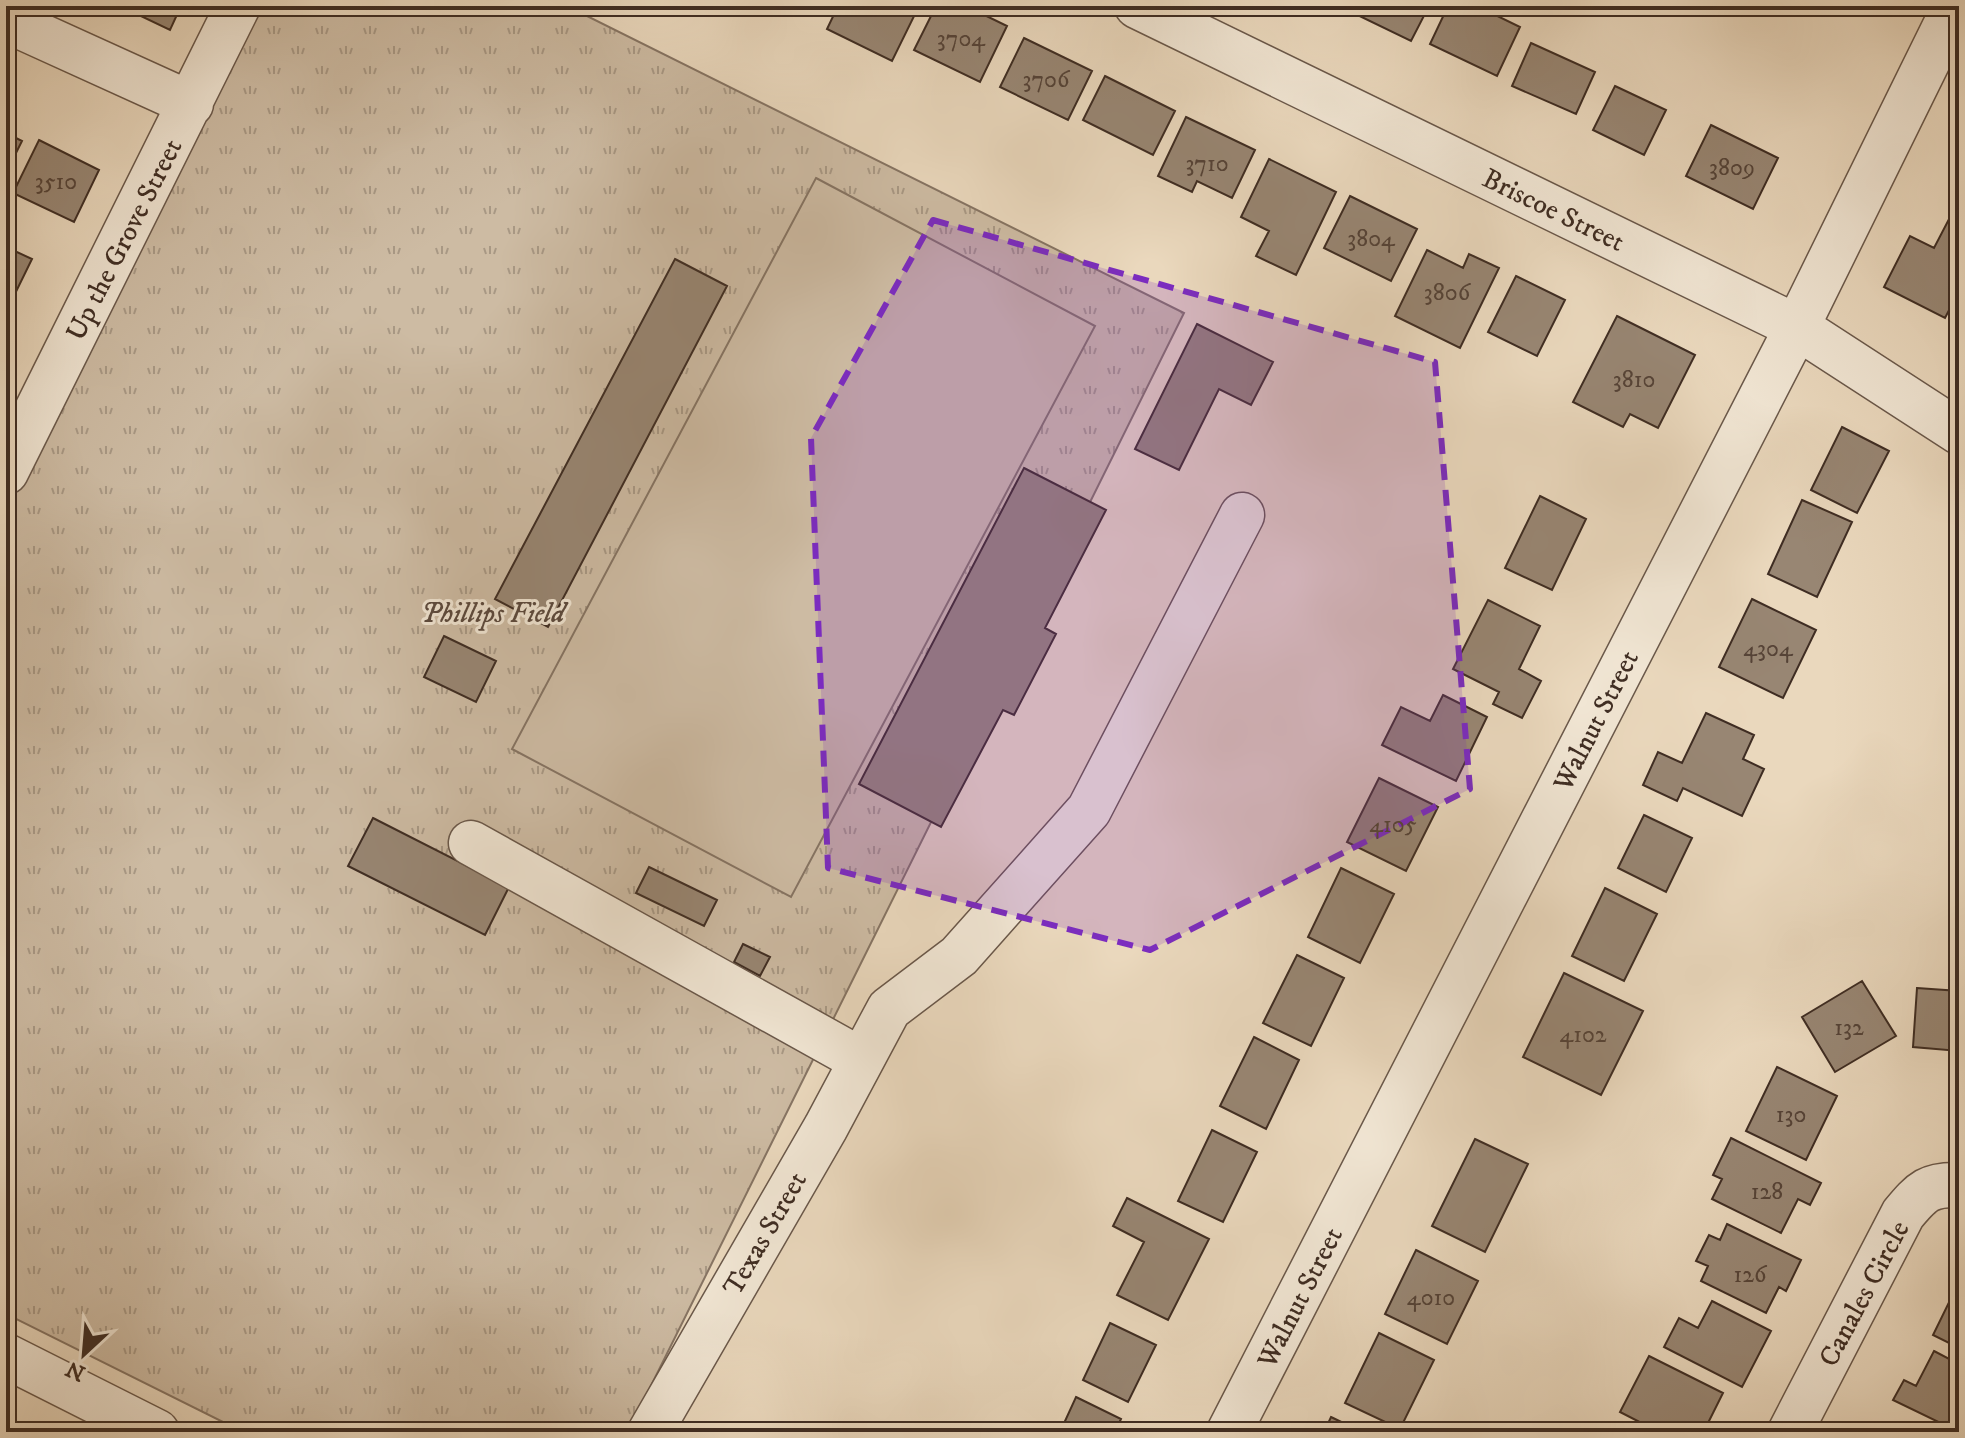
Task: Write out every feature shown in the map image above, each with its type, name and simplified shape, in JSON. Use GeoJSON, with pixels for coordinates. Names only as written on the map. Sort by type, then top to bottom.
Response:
{"type":"FeatureCollection","features":[{"type":"Feature","properties":{"kind":"street","name":"Up the Grove Street"},"geometry":{"type":"LineString","coordinates":[[6,472],[238,6]]}},
{"type":"Feature","properties":{"kind":"street","name":"Briscoe Street"},"geometry":{"type":"LineString","coordinates":[[1137,6],[1797,327],[1959,432]]}},
{"type":"Feature","properties":{"kind":"street","name":"Walnut Street"},"geometry":{"type":"LineString","coordinates":[[1229,1432],[1797,327],[1955,6]]}},
{"type":"Feature","properties":{"kind":"street"},"geometry":{"type":"LineString","coordinates":[[6,20],[191,104]]}},
{"type":"Feature","properties":{"kind":"street","name":"Texas Street"},"geometry":{"type":"LineString","coordinates":[[650,1432],[889,1009],[959,956],[1089,810],[1242,515]]}},
{"type":"Feature","properties":{"kind":"street"},"geometry":{"type":"LineString","coordinates":[[471,843],[869,1046]]}},
{"type":"Feature","properties":{"kind":"street","name":"Canales Circle"},"geometry":{"type":"LineString","coordinates":[[1790,1432],[1903,1214],[1919,1194],[1928,1189],[1936,1185],[1959,1185]]}},
{"type":"Feature","properties":{"kind":"street"},"geometry":{"type":"LineString","coordinates":[[6,1356],[157,1432]]}},
{"type":"Feature","properties":{"kind":"highlighted area"},"geometry":{"type":"Polygon","coordinates":[[[933,220],[1435,362],[1470,789],[1150,950],[828,868],[811,438],[933,220]]]}},
{"type":"Feature","properties":{"kind":"green space","name":"Phillips Field"},"geometry":{"type":"Polygon","coordinates":[[[251,6],[567,6],[1184,313],[628,1432],[243,1432],[6,1314],[6,499],[251,6]]]}},
{"type":"Feature","properties":{"kind":"green space"},"geometry":{"type":"Polygon","coordinates":[[[816,178],[1095,326],[791,897],[512,749],[816,178]]]}},
{"type":"Feature","properties":{"kind":"building"},"geometry":{"type":"Polygon","coordinates":[[[120,6],[181,6],[170,30],[120,6]]]}},
{"type":"Feature","properties":{"kind":"building"},"geometry":{"type":"Polygon","coordinates":[[[838,6],[919,6],[892,61],[827,29],[838,6]]]}},
{"type":"Feature","properties":{"kind":"building"},"geometry":{"type":"Polygon","coordinates":[[[936,6],[966,6],[1007,26],[980,82],[914,50],[936,6]]]}},
{"type":"Feature","properties":{"kind":"building"},"geometry":{"type":"Polygon","coordinates":[[[1344,6],[1429,6],[1411,41],[1344,6]]]}},
{"type":"Feature","properties":{"kind":"building"},"geometry":{"type":"Polygon","coordinates":[[[1448,6],[1477,6],[1520,27],[1497,76],[1430,44],[1448,6]]]}},
{"type":"Feature","properties":{"kind":"building"},"geometry":{"type":"Polygon","coordinates":[[[1024,38],[1092,71],[1068,120],[1000,87],[1024,38]]]}},
{"type":"Feature","properties":{"kind":"building"},"geometry":{"type":"Polygon","coordinates":[[[1531,43],[1595,72],[1576,114],[1512,86],[1531,43]]]}},
{"type":"Feature","properties":{"kind":"building"},"geometry":{"type":"Polygon","coordinates":[[[1105,76],[1175,111],[1153,155],[1083,120],[1105,76]]]}},
{"type":"Feature","properties":{"kind":"building"},"geometry":{"type":"Polygon","coordinates":[[[1615,86],[1666,110],[1644,155],[1593,130],[1615,86]]]}},
{"type":"Feature","properties":{"kind":"building"},"geometry":{"type":"Polygon","coordinates":[[[1186,117],[1255,150],[1232,198],[1197,181],[1192,192],[1158,176],[1186,117]]]}},
{"type":"Feature","properties":{"kind":"building"},"geometry":{"type":"Polygon","coordinates":[[[1711,125],[1778,158],[1753,209],[1686,176],[1711,125]]]}},
{"type":"Feature","properties":{"kind":"building"},"geometry":{"type":"Polygon","coordinates":[[[6,133],[22,141],[6,173],[6,133]]]}},
{"type":"Feature","properties":{"kind":"building"},"geometry":{"type":"Polygon","coordinates":[[[39,140],[99,170],[74,222],[13,193],[39,140]]]}},
{"type":"Feature","properties":{"kind":"building"},"geometry":{"type":"Polygon","coordinates":[[[1269,159],[1336,192],[1296,275],[1256,256],[1269,231],[1241,217],[1269,159]]]}},
{"type":"Feature","properties":{"kind":"building"},"geometry":{"type":"Polygon","coordinates":[[[1350,196],[1417,229],[1391,281],[1324,248],[1350,196]]]}},
{"type":"Feature","properties":{"kind":"building"},"geometry":{"type":"Polygon","coordinates":[[[1959,200],[1959,291],[1945,318],[1884,287],[1910,236],[1934,248],[1959,200]]]}},
{"type":"Feature","properties":{"kind":"building"},"geometry":{"type":"Polygon","coordinates":[[[6,247],[32,259],[9,306],[6,305],[6,247]]]}},
{"type":"Feature","properties":{"kind":"building"},"geometry":{"type":"Polygon","coordinates":[[[1427,250],[1463,268],[1469,254],[1499,268],[1460,348],[1395,316],[1427,250]]]}},
{"type":"Feature","properties":{"kind":"building"},"geometry":{"type":"Polygon","coordinates":[[[675,259],[727,286],[548,627],[495,599],[675,259]]]}},
{"type":"Feature","properties":{"kind":"building"},"geometry":{"type":"Polygon","coordinates":[[[1516,276],[1565,300],[1537,356],[1488,332],[1516,276]]]}},
{"type":"Feature","properties":{"kind":"building"},"geometry":{"type":"Polygon","coordinates":[[[1617,316],[1695,355],[1658,428],[1630,414],[1623,427],[1573,402],[1617,316]]]}},
{"type":"Feature","properties":{"kind":"building"},"geometry":{"type":"Polygon","coordinates":[[[1197,324],[1273,362],[1251,405],[1219,389],[1179,470],[1135,449],[1197,324]]]}},
{"type":"Feature","properties":{"kind":"building"},"geometry":{"type":"Polygon","coordinates":[[[1842,427],[1889,451],[1857,513],[1811,490],[1842,427]]]}},
{"type":"Feature","properties":{"kind":"building"},"geometry":{"type":"Polygon","coordinates":[[[1024,468],[1106,510],[1045,628],[1056,634],[1014,715],[1003,710],[941,827],[859,784],[1024,468]]]}},
{"type":"Feature","properties":{"kind":"building"},"geometry":{"type":"Polygon","coordinates":[[[1540,496],[1586,519],[1552,590],[1505,568],[1540,496]]]}},
{"type":"Feature","properties":{"kind":"building"},"geometry":{"type":"Polygon","coordinates":[[[1802,500],[1852,522],[1817,597],[1768,574],[1802,500]]]}},
{"type":"Feature","properties":{"kind":"building"},"geometry":{"type":"Polygon","coordinates":[[[1752,599],[1816,630],[1783,698],[1719,667],[1752,599]]]}},
{"type":"Feature","properties":{"kind":"building"},"geometry":{"type":"Polygon","coordinates":[[[1488,600],[1540,626],[1519,669],[1541,681],[1522,718],[1493,704],[1499,692],[1453,669],[1488,600]]]}},
{"type":"Feature","properties":{"kind":"building"},"geometry":{"type":"Polygon","coordinates":[[[444,636],[496,661],[476,702],[424,677],[444,636]]]}},
{"type":"Feature","properties":{"kind":"building"},"geometry":{"type":"Polygon","coordinates":[[[1443,695],[1487,717],[1456,781],[1382,745],[1401,707],[1430,721],[1443,695]]]}},
{"type":"Feature","properties":{"kind":"building"},"geometry":{"type":"Polygon","coordinates":[[[1706,713],[1754,735],[1743,759],[1764,769],[1742,816],[1683,788],[1677,801],[1643,785],[1658,752],[1682,763],[1706,713]]]}},
{"type":"Feature","properties":{"kind":"building"},"geometry":{"type":"Polygon","coordinates":[[[1379,778],[1438,807],[1406,871],[1347,842],[1379,778]]]}},
{"type":"Feature","properties":{"kind":"building"},"geometry":{"type":"Polygon","coordinates":[[[1644,815],[1692,838],[1666,892],[1618,868],[1644,815]]]}},
{"type":"Feature","properties":{"kind":"building"},"geometry":{"type":"Polygon","coordinates":[[[373,818],[509,887],[485,935],[348,866],[373,818]]]}},
{"type":"Feature","properties":{"kind":"building"},"geometry":{"type":"Polygon","coordinates":[[[649,867],[717,900],[704,926],[636,893],[649,867]]]}},
{"type":"Feature","properties":{"kind":"building"},"geometry":{"type":"Polygon","coordinates":[[[1341,868],[1394,894],[1360,963],[1308,937],[1341,868]]]}},
{"type":"Feature","properties":{"kind":"building"},"geometry":{"type":"Polygon","coordinates":[[[1605,888],[1657,914],[1624,981],[1572,956],[1605,888]]]}},
{"type":"Feature","properties":{"kind":"building"},"geometry":{"type":"Polygon","coordinates":[[[743,944],[770,957],[760,976],[734,962],[743,944]]]}},
{"type":"Feature","properties":{"kind":"building"},"geometry":{"type":"Polygon","coordinates":[[[1297,955],[1344,978],[1311,1046],[1263,1023],[1297,955]]]}},
{"type":"Feature","properties":{"kind":"building"},"geometry":{"type":"Polygon","coordinates":[[[1564,973],[1643,1011],[1601,1095],[1523,1057],[1564,973]]]}},
{"type":"Feature","properties":{"kind":"building"},"geometry":{"type":"Polygon","coordinates":[[[1862,981],[1896,1036],[1835,1072],[1802,1017],[1862,981]]]}},
{"type":"Feature","properties":{"kind":"building"},"geometry":{"type":"Polygon","coordinates":[[[1917,988],[1959,991],[1959,1051],[1913,1047],[1917,988]]]}},
{"type":"Feature","properties":{"kind":"building"},"geometry":{"type":"Polygon","coordinates":[[[1254,1037],[1299,1060],[1266,1129],[1220,1106],[1254,1037]]]}},
{"type":"Feature","properties":{"kind":"building"},"geometry":{"type":"Polygon","coordinates":[[[1777,1067],[1837,1096],[1806,1160],[1746,1131],[1777,1067]]]}},
{"type":"Feature","properties":{"kind":"building"},"geometry":{"type":"Polygon","coordinates":[[[1212,1130],[1257,1152],[1223,1222],[1178,1201],[1212,1130]]]}},
{"type":"Feature","properties":{"kind":"building"},"geometry":{"type":"Polygon","coordinates":[[[1731,1138],[1821,1183],[1810,1205],[1798,1199],[1781,1233],[1712,1199],[1722,1179],[1713,1175],[1731,1138]]]}},
{"type":"Feature","properties":{"kind":"building"},"geometry":{"type":"Polygon","coordinates":[[[1475,1139],[1528,1164],[1485,1252],[1432,1226],[1475,1139]]]}},
{"type":"Feature","properties":{"kind":"building"},"geometry":{"type":"Polygon","coordinates":[[[1127,1198],[1209,1239],[1168,1320],[1117,1295],[1144,1242],[1113,1226],[1127,1198]]]}},
{"type":"Feature","properties":{"kind":"building"},"geometry":{"type":"Polygon","coordinates":[[[1727,1224],[1801,1260],[1786,1291],[1779,1287],[1766,1313],[1701,1281],[1708,1266],[1696,1261],[1709,1235],[1720,1240],[1727,1224]]]}},
{"type":"Feature","properties":{"kind":"building"},"geometry":{"type":"Polygon","coordinates":[[[1416,1250],[1478,1281],[1447,1344],[1385,1314],[1416,1250]]]}},
{"type":"Feature","properties":{"kind":"building"},"geometry":{"type":"Polygon","coordinates":[[[1959,1282],[1959,1348],[1933,1335],[1959,1282]]]}},
{"type":"Feature","properties":{"kind":"building"},"geometry":{"type":"Polygon","coordinates":[[[1712,1301],[1771,1331],[1742,1387],[1664,1347],[1679,1318],[1698,1328],[1712,1301]]]}},
{"type":"Feature","properties":{"kind":"building"},"geometry":{"type":"Polygon","coordinates":[[[1110,1323],[1156,1345],[1128,1402],[1083,1380],[1110,1323]]]}},
{"type":"Feature","properties":{"kind":"building"},"geometry":{"type":"Polygon","coordinates":[[[1379,1333],[1434,1360],[1400,1429],[1345,1403],[1379,1333]]]}},
{"type":"Feature","properties":{"kind":"building"},"geometry":{"type":"Polygon","coordinates":[[[1934,1351],[1959,1364],[1959,1432],[1893,1400],[1904,1380],[1916,1386],[1934,1351]]]}},
{"type":"Feature","properties":{"kind":"building"},"geometry":{"type":"Polygon","coordinates":[[[1649,1356],[1723,1393],[1708,1423],[1713,1432],[1659,1432],[1620,1412],[1649,1356]]]}},
{"type":"Feature","properties":{"kind":"building"},"geometry":{"type":"Polygon","coordinates":[[[1076,1397],[1121,1419],[1115,1432],[1060,1432],[1076,1397]]]}},
{"type":"Feature","properties":{"kind":"building"},"geometry":{"type":"Polygon","coordinates":[[[1331,1417],[1362,1432],[1324,1432],[1331,1417]]]}}]}
